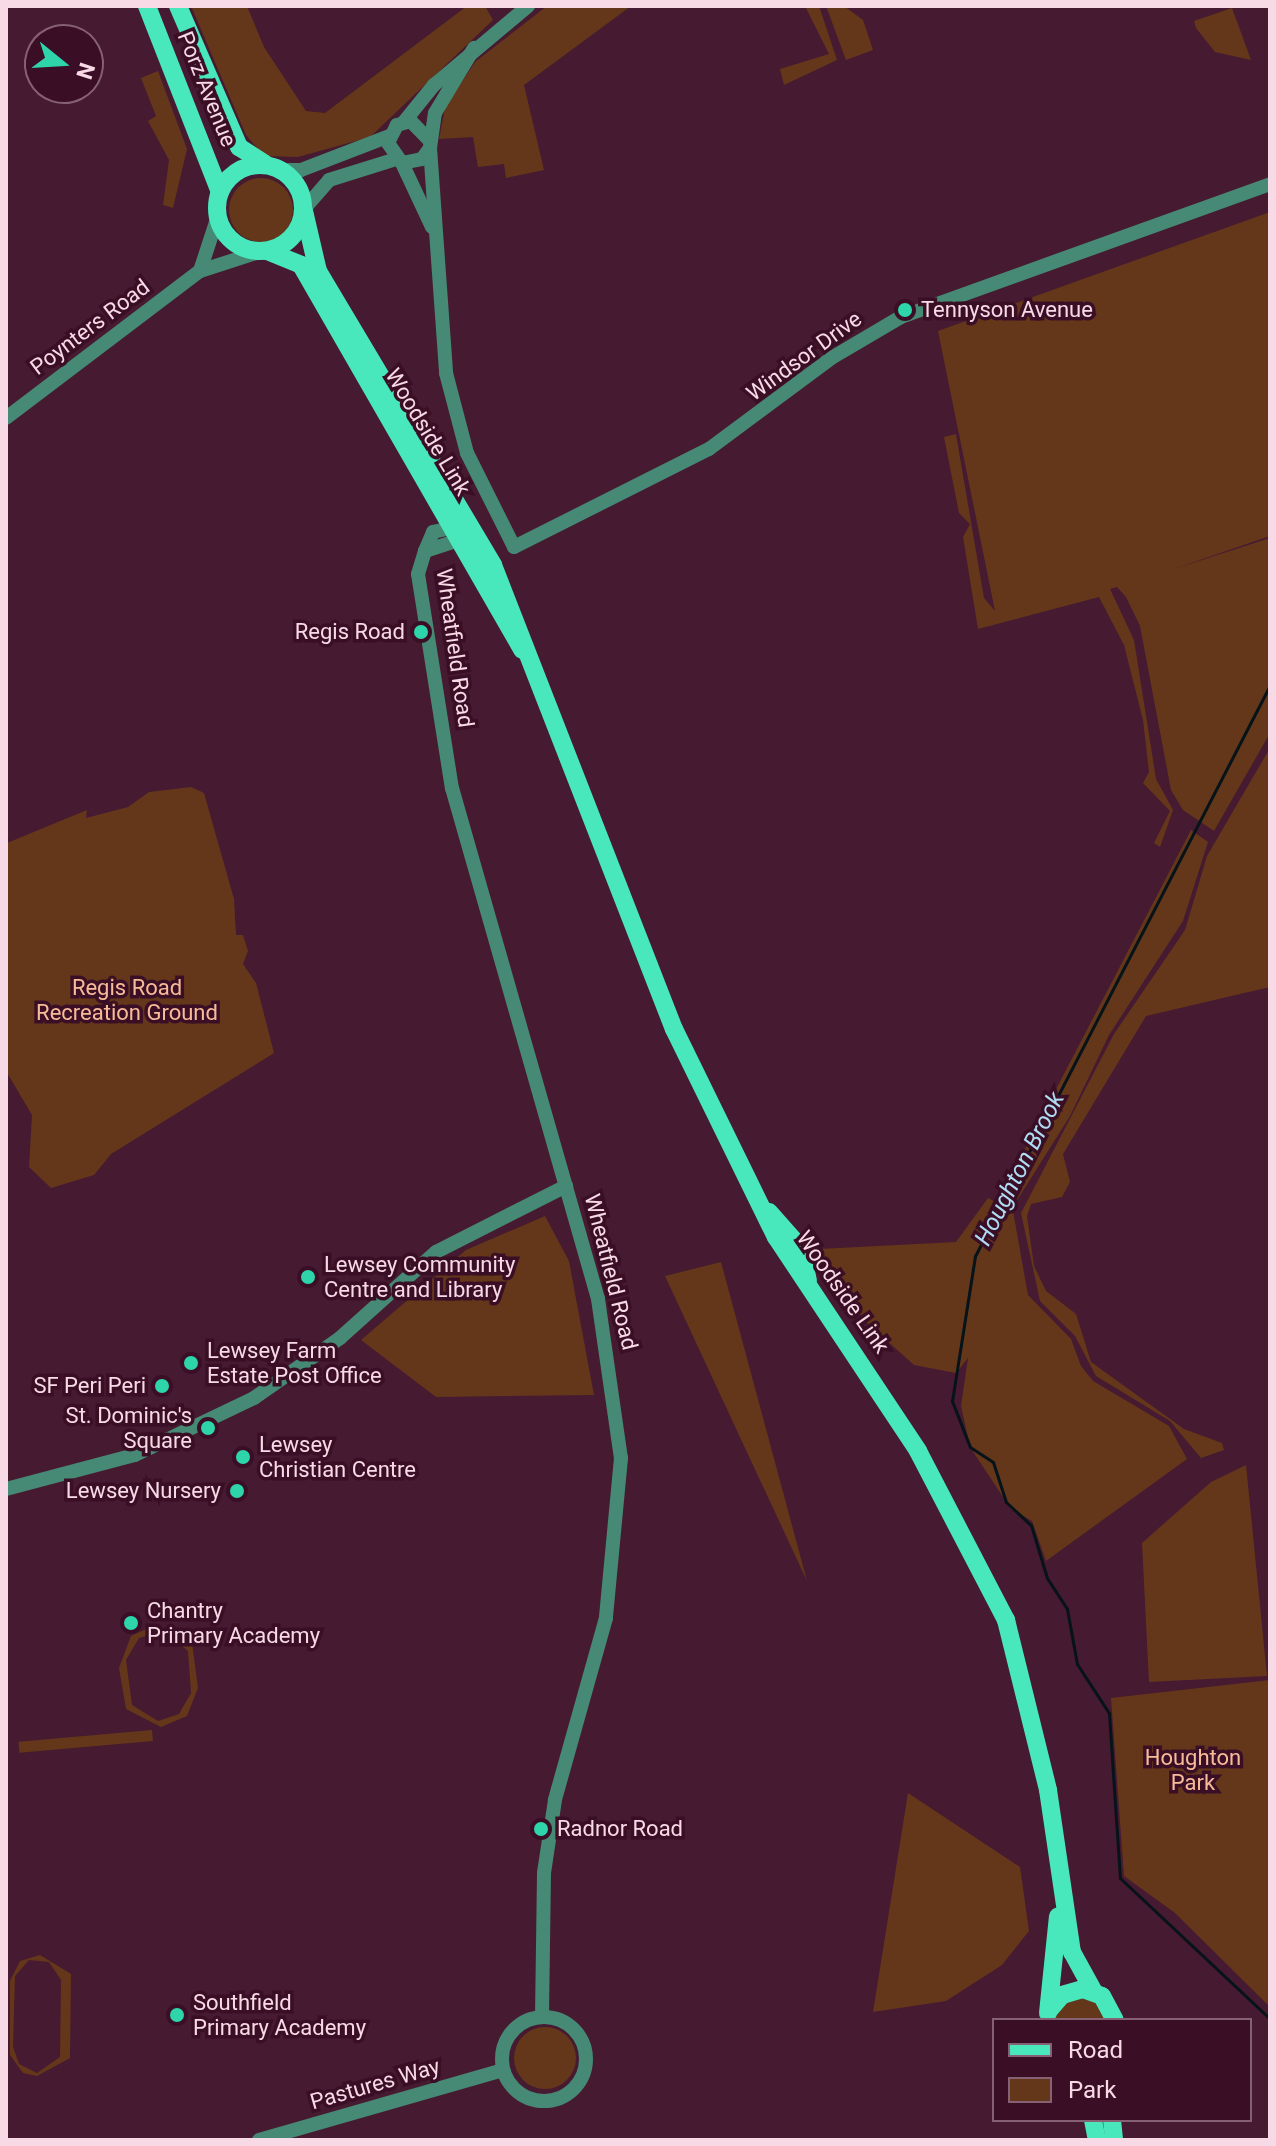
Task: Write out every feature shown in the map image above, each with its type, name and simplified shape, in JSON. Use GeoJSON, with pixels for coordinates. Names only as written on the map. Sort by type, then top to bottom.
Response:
{"type":"FeatureCollection","features":[{"type":"Feature","properties":{"kind":"main road","name":"Porz Avenue"},"geometry":{"type":"LineString","coordinates":[[147,6],[220,192]]}},
{"type":"Feature","properties":{"kind":"main road","name":"Porz Avenue"},"geometry":{"type":"LineString","coordinates":[[178,6],[239,147],[274,167]]}},
{"type":"Feature","properties":{"kind":"main road"},"geometry":{"type":"LineString","coordinates":[[274,167],[298,186],[304,210],[288,241],[265,251],[229,238],[218,216],[220,192],[233,174],[274,167]]}},
{"type":"Feature","properties":{"kind":"main road","name":"Woodside Link"},"geometry":{"type":"LineString","coordinates":[[304,210],[318,271],[463,524],[513,642],[528,655],[674,1029],[767,1210],[801,1248],[808,1280],[952,1508],[1006,1620],[1040,1748],[1075,1965],[1114,2018]]}},
{"type":"Feature","properties":{"kind":"main road","name":"Woodside Link"},"geometry":{"type":"LineString","coordinates":[[265,251],[301,265],[463,524]]}},
{"type":"Feature","properties":{"kind":"main road","name":"Woodside Link"},"geometry":{"type":"LineString","coordinates":[[1047,2016],[1056,1978],[1059,1870]]}},
{"type":"Feature","properties":{"kind":"main road","name":"Woodside Link"},"geometry":{"type":"LineString","coordinates":[[1047,2016],[1072,1990],[1094,1992]]}},
{"type":"Feature","properties":{"kind":"street"},"geometry":{"type":"LineString","coordinates":[[274,167],[389,136],[474,48],[528,6]]}},
{"type":"Feature","properties":{"kind":"street"},"geometry":{"type":"LineString","coordinates":[[304,210],[329,180],[399,161],[416,163],[430,144],[444,94],[474,48]]}},
{"type":"Feature","properties":{"kind":"street"},"geometry":{"type":"LineString","coordinates":[[404,122],[424,128],[430,144],[437,238]]}},
{"type":"Feature","properties":{"kind":"street"},"geometry":{"type":"LineString","coordinates":[[389,136],[437,238]]}},
{"type":"Feature","properties":{"kind":"street","name":"Windsor Drive"},"geometry":{"type":"LineString","coordinates":[[437,238],[446,373],[467,453],[514,547],[709,449],[833,357],[901,317],[1270,184]]}},
{"type":"Feature","properties":{"kind":"street"},"geometry":{"type":"LineString","coordinates":[[200,271],[218,216]]}},
{"type":"Feature","properties":{"kind":"street","name":"Poynters Road"},"geometry":{"type":"LineString","coordinates":[[6,418],[200,271],[265,251]]}},
{"type":"Feature","properties":{"kind":"street","name":"Wheatfield Road"},"geometry":{"type":"LineString","coordinates":[[463,524],[452,542],[425,551],[418,574],[452,788],[566,1186],[611,1357],[619,1527],[606,1618],[555,1800],[544,1873],[542,2016]]}},
{"type":"Feature","properties":{"kind":"street"},"geometry":{"type":"LineString","coordinates":[[6,1489],[135,1455],[254,1398],[340,1338],[436,1252],[566,1186]]}},
{"type":"Feature","properties":{"kind":"street"},"geometry":{"type":"LineString","coordinates":[[542,2016],[565,2022],[581,2039],[585,2063],[576,2086],[556,2099],[529,2098],[503,2070],[510,2034],[542,2016]]}},
{"type":"Feature","properties":{"kind":"street","name":"Pastures Way"},"geometry":{"type":"LineString","coordinates":[[259,2140],[503,2070]]}},
{"type":"Feature","properties":{"kind":"green space"},"geometry":{"type":"Polygon","coordinates":[[[191,6],[247,6],[264,47],[306,111],[325,113],[467,6],[485,6],[493,20],[370,137],[298,157],[264,156],[246,135],[191,6]]]}},
{"type":"Feature","properties":{"kind":"green space"},"geometry":{"type":"Polygon","coordinates":[[[547,6],[631,6],[524,85],[544,170],[506,178],[504,164],[478,167],[473,137],[439,139],[445,108],[475,62],[547,6]]]}},
{"type":"Feature","properties":{"kind":"green space"},"geometry":{"type":"Polygon","coordinates":[[[805,6],[819,6],[837,60],[784,85],[780,69],[829,54],[805,6]]]}},
{"type":"Feature","properties":{"kind":"green space"},"geometry":{"type":"Polygon","coordinates":[[[826,6],[844,6],[863,20],[873,50],[846,60],[826,6]]]}},
{"type":"Feature","properties":{"kind":"green space"},"geometry":{"type":"Polygon","coordinates":[[[1232,8],[1251,60],[1215,52],[1196,28],[1194,21],[1232,8]]]}},
{"type":"Feature","properties":{"kind":"green space"},"geometry":{"type":"Polygon","coordinates":[[[158,71],[187,149],[173,208],[163,205],[169,160],[148,121],[156,116],[141,78],[158,71]]]}},
{"type":"Feature","properties":{"kind":"green space"},"geometry":{"type":"Polygon","coordinates":[[[261,178],[279,184],[287,192],[293,210],[287,228],[279,236],[261,242],[243,236],[235,228],[229,210],[235,192],[243,184],[261,178]]]}},
{"type":"Feature","properties":{"kind":"green space"},"geometry":{"type":"Polygon","coordinates":[[[1270,212],[1270,536],[1171,570],[1270,538],[1270,733],[1214,831],[1183,810],[1171,790],[1140,626],[1126,597],[1117,587],[1110,589],[1134,640],[1156,779],[1173,810],[1160,847],[1154,843],[1170,811],[1143,783],[1149,772],[1143,720],[1124,645],[1099,597],[978,629],[963,537],[970,524],[959,513],[944,437],[956,434],[984,598],[995,611],[938,331],[1270,212]]]}},
{"type":"Feature","properties":{"kind":"green space"},"geometry":{"type":"Polygon","coordinates":[[[1270,748],[1270,987],[1146,1016],[1063,1154],[1070,1182],[1062,1197],[1031,1204],[1027,1216],[1034,1266],[1046,1291],[1076,1314],[1091,1362],[1184,1429],[1222,1443],[1224,1450],[1201,1458],[1170,1421],[1096,1376],[1075,1336],[1040,1301],[1021,1213],[1114,1034],[1185,930],[1207,856],[1270,748]]]}},
{"type":"Feature","properties":{"kind":"green space","name":"Regis Road Recreation Ground"},"geometry":{"type":"Polygon","coordinates":[[[191,787],[204,793],[234,899],[236,935],[243,935],[248,951],[243,964],[256,983],[274,1053],[111,1154],[94,1175],[51,1188],[29,1167],[32,1115],[6,1071],[7,843],[87,810],[86,818],[128,807],[149,792],[191,787]]]}},
{"type":"Feature","properties":{"kind":"green space"},"geometry":{"type":"Polygon","coordinates":[[[1191,830],[1208,842],[1183,921],[1109,1035],[1070,1116],[1016,1202],[1002,1193],[1191,830]]]}},
{"type":"Feature","properties":{"kind":"green space"},"geometry":{"type":"Polygon","coordinates":[[[988,1198],[1013,1211],[1028,1295],[1071,1339],[1081,1366],[1093,1381],[1169,1426],[1187,1459],[1046,1561],[1032,1521],[1011,1509],[970,1447],[961,1406],[968,1358],[956,1373],[914,1365],[863,1319],[819,1249],[956,1242],[988,1198]]]}},
{"type":"Feature","properties":{"kind":"green space"},"geometry":{"type":"Polygon","coordinates":[[[545,1216],[569,1261],[594,1395],[436,1397],[361,1340],[466,1250],[545,1216]]]}},
{"type":"Feature","properties":{"kind":"green space"},"geometry":{"type":"Polygon","coordinates":[[[721,1262],[807,1581],[665,1276],[721,1262]]]}},
{"type":"Feature","properties":{"kind":"green space"},"geometry":{"type":"Polygon","coordinates":[[[1246,1465],[1267,1676],[1149,1682],[1142,1543],[1211,1482],[1246,1465]]]}},
{"type":"Feature","properties":{"kind":"green space"},"geometry":{"type":"Polygon","coordinates":[[[157,1624],[192,1643],[198,1688],[187,1716],[161,1727],[126,1709],[119,1668],[131,1636],[157,1624]],[[163,1631],[139,1638],[126,1660],[132,1705],[158,1721],[179,1714],[191,1693],[188,1651],[163,1631]]]}},
{"type":"Feature","properties":{"kind":"green space","name":"Houghton Park"},"geometry":{"type":"Polygon","coordinates":[[[1270,1680],[1270,2007],[1175,1913],[1124,1876],[1111,1698],[1270,1680]]]}},
{"type":"Feature","properties":{"kind":"green space"},"geometry":{"type":"Polygon","coordinates":[[[152,1730],[153,1741],[19,1753],[19,1742],[152,1730]]]}},
{"type":"Feature","properties":{"kind":"green space"},"geometry":{"type":"Polygon","coordinates":[[[908,1793],[1020,1867],[1029,1931],[1002,1965],[946,2001],[873,2012],[908,1793]]]}},
{"type":"Feature","properties":{"kind":"green space"},"geometry":{"type":"Polygon","coordinates":[[[40,1955],[71,1974],[70,2058],[37,2076],[23,2073],[10,2055],[10,1981],[20,1961],[40,1955]],[[29,1960],[15,1976],[13,2047],[19,2064],[37,2073],[60,2057],[61,1980],[49,1962],[29,1960]]]}},
{"type":"Feature","properties":{"kind":"green space"},"geometry":{"type":"Polygon","coordinates":[[[1080,1997],[1098,2002],[1107,2018],[1055,2018],[1064,2003],[1080,1997]]]}},
{"type":"Feature","properties":{"kind":"green space"},"geometry":{"type":"Polygon","coordinates":[[[545,2027],[557,2029],[567,2036],[574,2046],[574,2070],[567,2080],[557,2087],[545,2089],[533,2087],[523,2080],[516,2070],[514,2058],[516,2046],[523,2036],[533,2029],[545,2027]]]}},
{"type":"Feature","properties":{"kind":"waterway","name":"Houghton Brook"},"geometry":{"type":"LineString","coordinates":[[1270,685],[975,1256],[952,1401],[970,1447],[993,1462],[1006,1502],[1031,1525],[1047,1578],[1067,1609],[1077,1664],[1109,1713],[1120,1878],[1270,2019]]}},
{"type":"Feature","properties":{"kind":"place","name":"Tennyson Avenue"},"geometry":{"type":"Point","coordinates":[905,310]}},
{"type":"Feature","properties":{"kind":"place","name":"Regis Road"},"geometry":{"type":"Point","coordinates":[421,632]}},
{"type":"Feature","properties":{"kind":"place","name":"Lewsey Community Centre and Library"},"geometry":{"type":"Point","coordinates":[308,1277]}},
{"type":"Feature","properties":{"kind":"place","name":"Lewsey Farm Estate Post Office"},"geometry":{"type":"Point","coordinates":[191,1363]}},
{"type":"Feature","properties":{"kind":"place","name":"SF Peri Peri"},"geometry":{"type":"Point","coordinates":[162,1386]}},
{"type":"Feature","properties":{"kind":"place","name":"St. Dominic's Square"},"geometry":{"type":"Point","coordinates":[208,1428]}},
{"type":"Feature","properties":{"kind":"place","name":"Lewsey Christian Centre"},"geometry":{"type":"Point","coordinates":[243,1457]}},
{"type":"Feature","properties":{"kind":"place","name":"Lewsey Nursery"},"geometry":{"type":"Point","coordinates":[237,1491]}},
{"type":"Feature","properties":{"kind":"place","name":"Chantry Primary Academy"},"geometry":{"type":"Point","coordinates":[131,1623]}},
{"type":"Feature","properties":{"kind":"place","name":"Radnor Road"},"geometry":{"type":"Point","coordinates":[541,1829]}},
{"type":"Feature","properties":{"kind":"place","name":"Southfield Primary Academy"},"geometry":{"type":"Point","coordinates":[177,2015]}}]}
